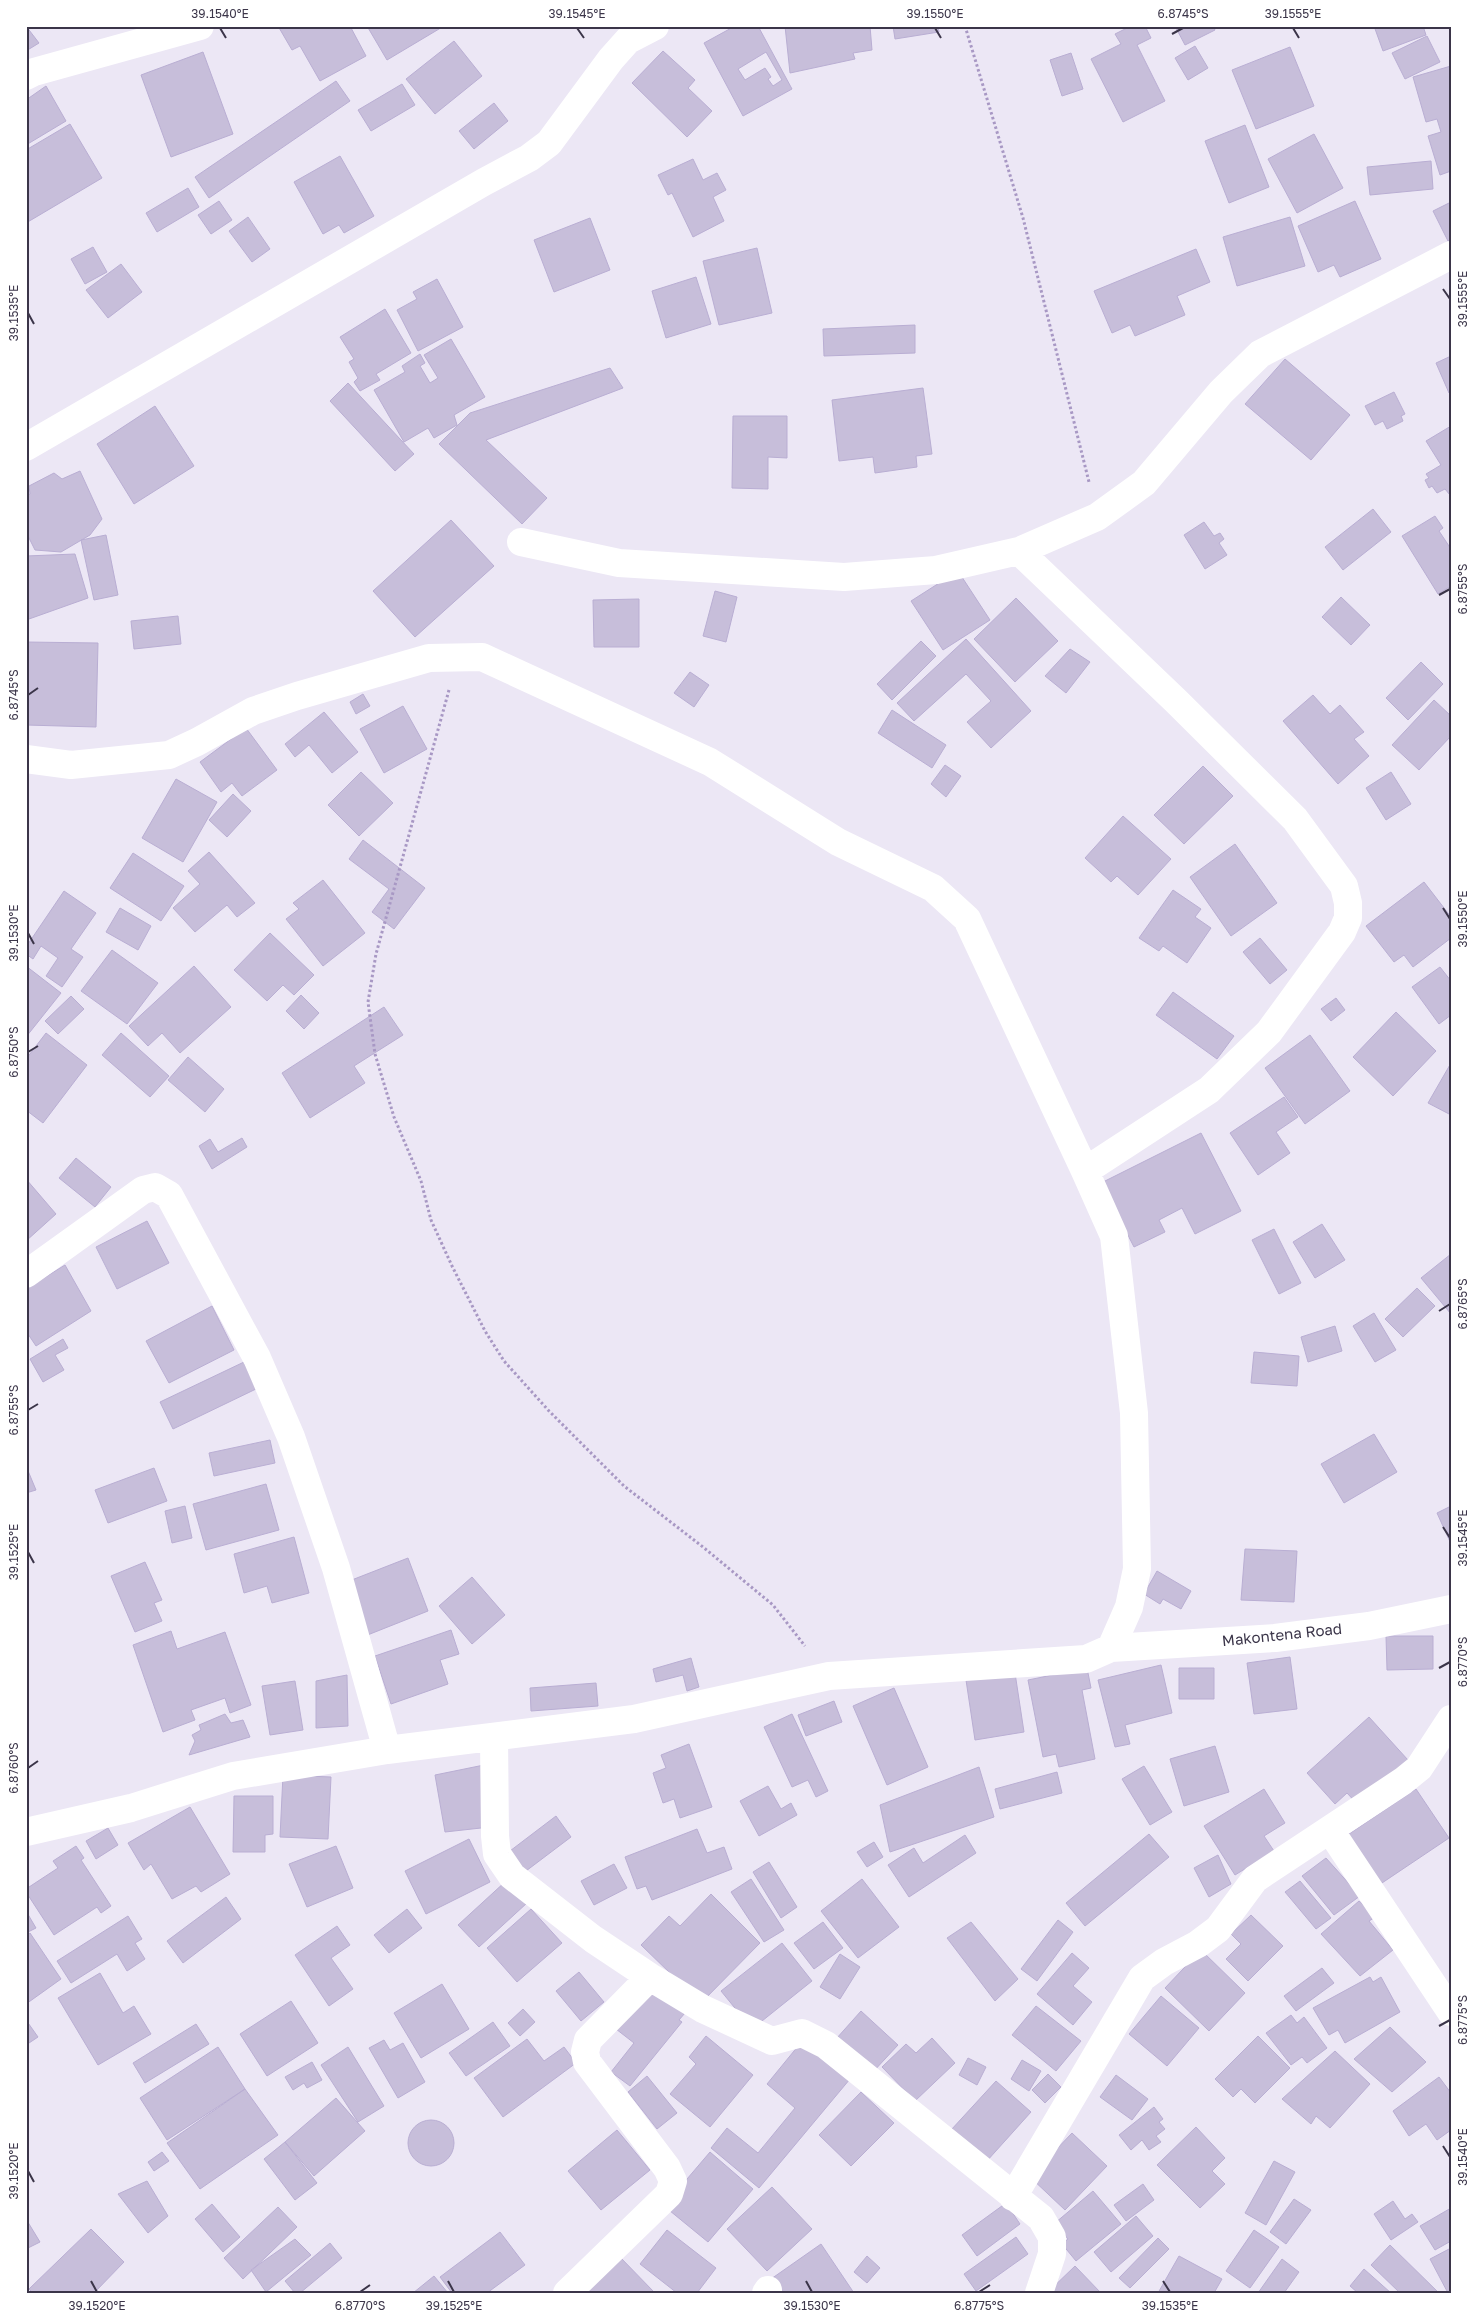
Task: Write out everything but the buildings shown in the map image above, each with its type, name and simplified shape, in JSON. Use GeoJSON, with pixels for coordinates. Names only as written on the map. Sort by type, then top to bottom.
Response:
{"type":"FeatureCollection","features":[{"type":"Feature","properties":{"kind":"street"},"geometry":{"type":"LineString","coordinates":[[26,76],[43,69],[200,26]]}},
{"type":"Feature","properties":{"kind":"street"},"geometry":{"type":"LineString","coordinates":[[26,447],[484,182],[529,158],[549,143],[611,58],[628,40],[655,26]]}},
{"type":"Feature","properties":{"kind":"street"},"geometry":{"type":"LineString","coordinates":[[522,542],[619,563],[844,577],[936,570],[1019,551],[1097,517],[1144,483],[1221,392],[1260,354],[1451,256]]}},
{"type":"Feature","properties":{"kind":"street"},"geometry":{"type":"LineString","coordinates":[[1019,551],[1176,701],[1295,819],[1344,886],[1348,903],[1348,918],[1342,932],[1269,1032],[1209,1090],[1085,1171]]}},
{"type":"Feature","properties":{"kind":"street"},"geometry":{"type":"LineString","coordinates":[[26,759],[71,765],[169,755],[262,708],[429,658],[482,657],[710,762],[838,842],[933,888],[966,919],[1114,1236],[1134,1413],[1137,1569],[1130,1607],[1111,1648],[1086,1659],[829,1676],[634,1719],[387,1750],[234,1776],[131,1808],[26,1832]]}},
{"type":"Feature","properties":{"kind":"street"},"geometry":{"type":"LineString","coordinates":[[26,1274],[143,1190],[156,1187],[169,1195],[257,1358],[291,1437],[336,1568],[387,1750]]}},
{"type":"Feature","properties":{"kind":"street","name":"Makontena Road"},"geometry":{"type":"LineString","coordinates":[[1111,1648],[1275,1638],[1369,1626],[1451,1609]]}},
{"type":"Feature","properties":{"kind":"street"},"geometry":{"type":"LineString","coordinates":[[1013,2197],[1142,1978],[1164,1962],[1198,1944],[1218,1929],[1255,1879],[1420,1768],[1451,1719]]}},
{"type":"Feature","properties":{"kind":"street"},"geometry":{"type":"LineString","coordinates":[[494,1737],[495,1836],[497,1854],[512,1876],[594,1939],[650,1977],[703,2009],[772,2041],[802,2033],[826,2045],[1041,2218],[1052,2237],[1052,2254],[1039,2293]]}},
{"type":"Feature","properties":{"kind":"street"},"geometry":{"type":"LineString","coordinates":[[1330,1830],[1451,2012]]}},
{"type":"Feature","properties":{"kind":"street"},"geometry":{"type":"LineString","coordinates":[[567,2293],[669,2194],[673,2181],[667,2168],[587,2062],[585,2052],[588,2040],[650,1977]]}},
{"type":"Feature","properties":{"kind":"path"},"geometry":{"type":"LineString","coordinates":[[965,26],[1023,218],[1097,517]]}},
{"type":"Feature","properties":{"kind":"path"},"geometry":{"type":"LineString","coordinates":[[459,657],[376,954],[368,1002],[375,1054],[394,1117],[421,1181],[430,1220],[468,1298],[504,1361],[549,1411],[624,1486],[703,1547],[772,1605],[829,1676]]}}]}
